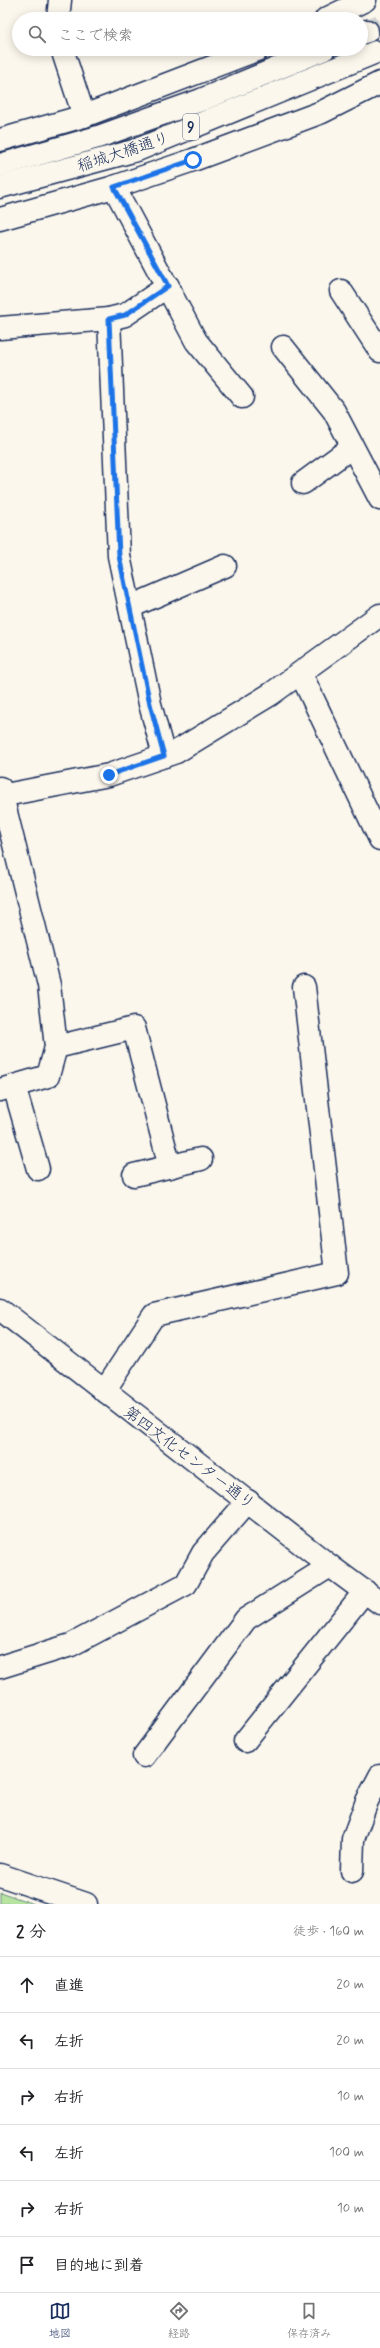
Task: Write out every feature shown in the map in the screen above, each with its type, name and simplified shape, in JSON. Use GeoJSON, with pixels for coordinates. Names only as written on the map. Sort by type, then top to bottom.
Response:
{"type":"FeatureCollection","features":[{"type":"Feature","properties":{"kind":"street"},"geometry":{"type":"LineString","coordinates":[[59,12],[60,0]]}},
{"type":"Feature","properties":{"kind":"street"},"geometry":{"type":"LineString","coordinates":[[340,12],[365,0]]}},
{"type":"Feature","properties":{"kind":"street","name":"稲城大橋通り"},"geometry":{"type":"LineString","coordinates":[[368,55],[376,52]]}},
{"type":"Feature","properties":{"kind":"street"},"geometry":{"type":"LineString","coordinates":[[64,56],[84,116]]}},
{"type":"Feature","properties":{"kind":"street"},"geometry":{"type":"LineString","coordinates":[[0,140],[84,116],[241,56]]}},
{"type":"Feature","properties":{"kind":"street","name":"稲城大橋通り"},"geometry":{"type":"LineString","coordinates":[[0,165],[98,137],[201,100],[307,56]]}},
{"type":"Feature","properties":{"kind":"street","name":"稲城大橋通り"},"geometry":{"type":"LineString","coordinates":[[0,186],[137,150],[366,56]]}},
{"type":"Feature","properties":{"kind":"street","name":"9"},"geometry":{"type":"LineString","coordinates":[[1,219],[114,187],[322,112],[380,83]]}},
{"type":"Feature","properties":{"kind":"street"},"geometry":{"type":"LineString","coordinates":[[114,187],[196,341],[242,397]]}},
{"type":"Feature","properties":{"kind":"street"},"geometry":{"type":"LineString","coordinates":[[0,328],[109,319],[125,315],[168,286]]}},
{"type":"Feature","properties":{"kind":"street"},"geometry":{"type":"LineString","coordinates":[[342,291],[380,352]]}},
{"type":"Feature","properties":{"kind":"street"},"geometry":{"type":"LineString","coordinates":[[109,319],[119,556],[150,704],[164,756]]}},
{"type":"Feature","properties":{"kind":"street"},"geometry":{"type":"LineString","coordinates":[[283,347],[334,412],[380,499]]}},
{"type":"Feature","properties":{"kind":"street"},"geometry":{"type":"LineString","coordinates":[[303,482],[352,447]]}},
{"type":"Feature","properties":{"kind":"street"},"geometry":{"type":"LineString","coordinates":[[130,607],[225,566]]}},
{"type":"Feature","properties":{"kind":"street"},"geometry":{"type":"LineString","coordinates":[[38,1169],[7,1088],[48,1076],[56,1047],[49,985],[1,793],[109,775],[176,752],[301,674],[380,615]]}},
{"type":"Feature","properties":{"kind":"street"},"geometry":{"type":"LineString","coordinates":[[301,674],[380,839]]}},
{"type":"Feature","properties":{"kind":"street"},"geometry":{"type":"LineString","coordinates":[[104,1391],[154,1315],[338,1273],[304,987]]}},
{"type":"Feature","properties":{"kind":"street"},"geometry":{"type":"LineString","coordinates":[[56,1047],[134,1028],[170,1167]]}},
{"type":"Feature","properties":{"kind":"street"},"geometry":{"type":"LineString","coordinates":[[134,1175],[201,1159]]}},
{"type":"Feature","properties":{"kind":"street","name":"第四文化センター通り"},"geometry":{"type":"LineString","coordinates":[[0,1309],[372,1597]]}},
{"type":"Feature","properties":{"kind":"street"},"geometry":{"type":"LineString","coordinates":[[0,1667],[71,1645],[186,1584],[203,1553],[248,1501]]}},
{"type":"Feature","properties":{"kind":"street"},"geometry":{"type":"LineString","coordinates":[[144,1756],[246,1619],[330,1566]]}},
{"type":"Feature","properties":{"kind":"street"},"geometry":{"type":"LineString","coordinates":[[245,1741],[372,1597]]}},
{"type":"Feature","properties":{"kind":"street"},"geometry":{"type":"LineString","coordinates":[[352,1871],[353,1839],[367,1801],[380,1776]]}},
{"type":"Feature","properties":{"kind":"street"},"geometry":{"type":"LineString","coordinates":[[0,1875],[86,1904]]}},
{"type":"Feature","properties":{"kind":"green space"},"geometry":{"type":"Polygon","coordinates":[[[0,1892],[34,1904],[0,1904],[0,1892]]]}},
{"type":"Feature","properties":{"kind":"tunnel"},"geometry":{"type":"LineString","coordinates":[[368,31],[380,25]]}},
{"type":"Feature","properties":{"kind":"route"},"geometry":{"type":"LineString","coordinates":[[109,775],[164,756],[150,704],[119,556],[109,319],[125,315],[168,286],[114,187],[193,160]]}}]}
